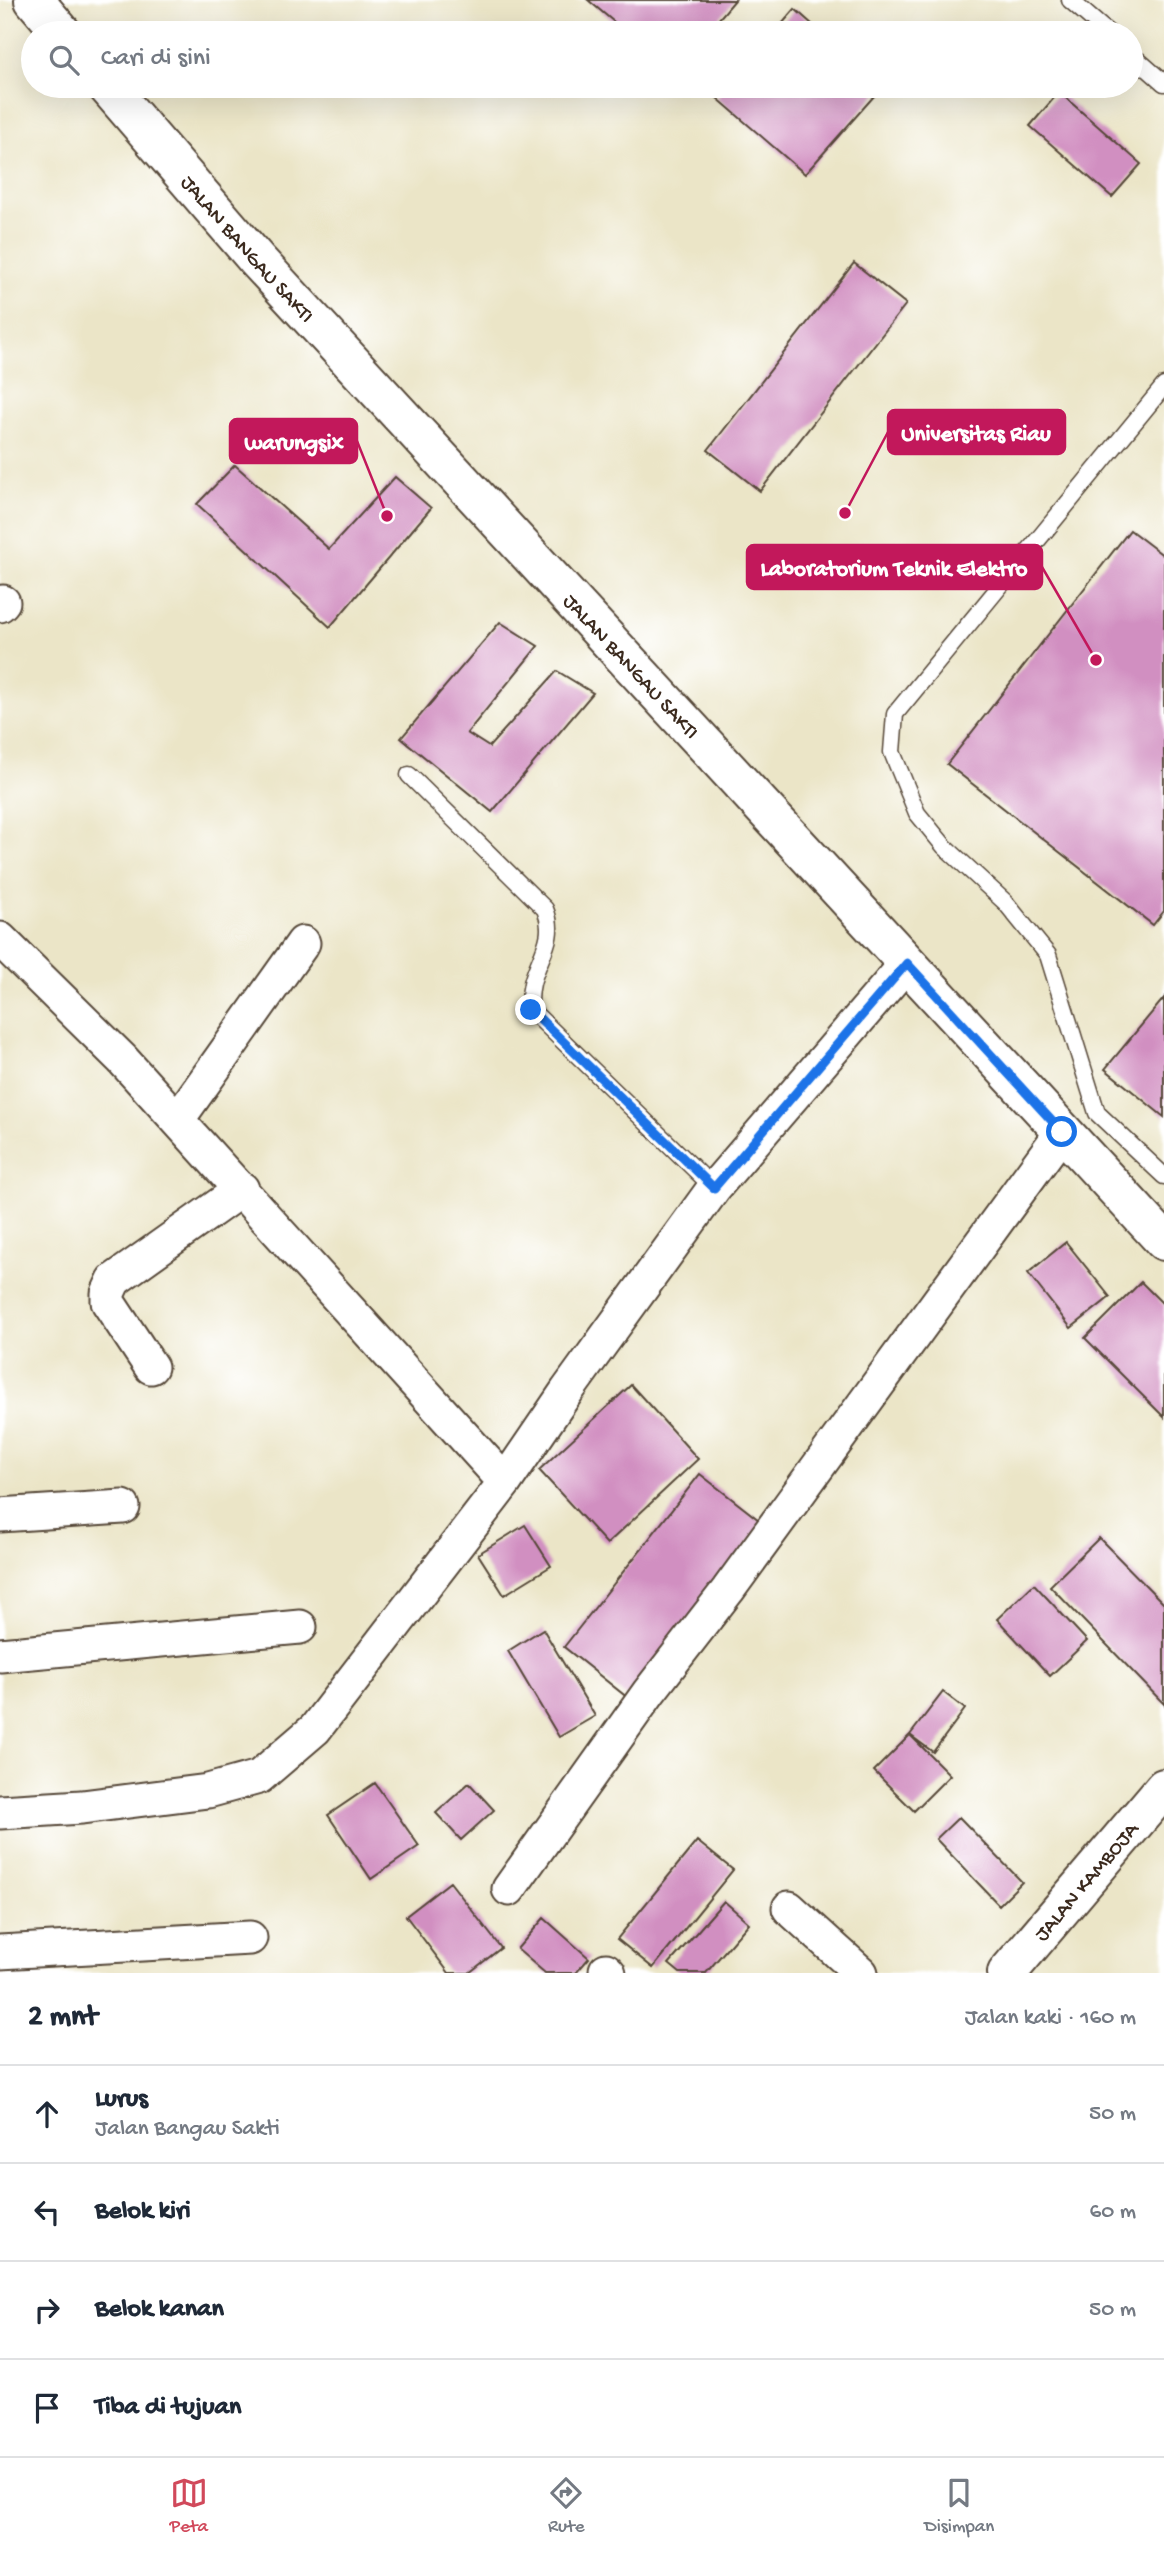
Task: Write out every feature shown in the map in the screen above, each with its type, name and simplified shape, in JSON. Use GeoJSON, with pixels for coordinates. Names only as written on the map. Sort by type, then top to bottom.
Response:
{"type":"FeatureCollection","features":[{"type":"Feature","properties":{"kind":"street"},"geometry":{"type":"LineString","coordinates":[[34,0],[52,21]]}},
{"type":"Feature","properties":{"kind":"street","name":"JALAN BANGAU SAKTI"},"geometry":{"type":"LineString","coordinates":[[117,98],[257,260],[1164,1241]]}},
{"type":"Feature","properties":{"kind":"street"},"geometry":{"type":"LineString","coordinates":[[0,939],[48,984],[178,1119],[505,1482]]}},
{"type":"Feature","properties":{"kind":"street"},"geometry":{"type":"LineString","coordinates":[[178,1119],[303,943]]}},
{"type":"Feature","properties":{"kind":"street"},"geometry":{"type":"LineString","coordinates":[[0,1812],[82,1807],[195,1792],[259,1777],[315,1729],[505,1482],[567,1391],[714,1188],[907,963]]}},
{"type":"Feature","properties":{"kind":"street"},"geometry":{"type":"LineString","coordinates":[[509,1889],[649,1692],[728,1590],[1062,1132]]}},
{"type":"Feature","properties":{"kind":"street"},"geometry":{"type":"LineString","coordinates":[[151,1367],[108,1302],[110,1287],[114,1280],[242,1189]]}},
{"type":"Feature","properties":{"kind":"street"},"geometry":{"type":"LineString","coordinates":[[0,1515],[123,1507]]}},
{"type":"Feature","properties":{"kind":"street"},"geometry":{"type":"LineString","coordinates":[[0,1655],[300,1628]]}},
{"type":"Feature","properties":{"kind":"street","name":"JALAN KAMBOJA"},"geometry":{"type":"LineString","coordinates":[[1007,1973],[1164,1788]]}},
{"type":"Feature","properties":{"kind":"street"},"geometry":{"type":"LineString","coordinates":[[789,1908],[861,1973]]}},
{"type":"Feature","properties":{"kind":"street"},"geometry":{"type":"LineString","coordinates":[[0,1952],[250,1938]]}},
{"type":"Feature","properties":{"kind":"lane"},"geometry":{"type":"LineString","coordinates":[[1070,0],[1094,21]]}},
{"type":"Feature","properties":{"kind":"lane"},"geometry":{"type":"LineString","coordinates":[[1143,65],[1164,83]]}},
{"type":"Feature","properties":{"kind":"lane"},"geometry":{"type":"LineString","coordinates":[[1164,386],[895,714],[892,752],[917,813],[944,846],[1006,902],[1048,955],[1097,1113],[1164,1176]]}},
{"type":"Feature","properties":{"kind":"lane"},"geometry":{"type":"LineString","coordinates":[[409,775],[545,909],[552,931],[531,982],[531,1010],[714,1188]]}},
{"type":"Feature","properties":{"kind":"building"},"geometry":{"type":"Polygon","coordinates":[[[588,0],[735,0],[717,21],[613,21],[588,0]]]}},
{"type":"Feature","properties":{"kind":"building"},"geometry":{"type":"Polygon","coordinates":[[[795,9],[808,21],[784,21],[795,9]]]}},
{"type":"Feature","properties":{"kind":"building"},"geometry":{"type":"Polygon","coordinates":[[[717,98],[872,98],[805,174],[717,98]]]}},
{"type":"Feature","properties":{"kind":"building"},"geometry":{"type":"Polygon","coordinates":[[[1054,98],[1066,98],[1141,164],[1112,197],[1030,126],[1054,98]]]}},
{"type":"Feature","properties":{"kind":"building"},"geometry":{"type":"Polygon","coordinates":[[[854,263],[906,304],[760,491],[708,450],[854,263]]]}},
{"type":"Feature","properties":{"kind":"building"},"geometry":{"type":"Polygon","coordinates":[[[235,465],[329,549],[395,477],[431,508],[330,627],[197,504],[235,465]]]}},
{"type":"Feature","properties":{"kind":"building"},"geometry":{"type":"Polygon","coordinates":[[[1130,530],[1164,556],[1164,911],[1153,925],[947,764],[1130,530]]]}},
{"type":"Feature","properties":{"kind":"building"},"geometry":{"type":"Polygon","coordinates":[[[500,622],[538,646],[467,733],[489,747],[557,671],[593,693],[492,812],[401,738],[500,622]]]}},
{"type":"Feature","properties":{"kind":"building"},"geometry":{"type":"Polygon","coordinates":[[[1164,998],[1164,1117],[1105,1069],[1164,998]]]}},
{"type":"Feature","properties":{"kind":"building"},"geometry":{"type":"Polygon","coordinates":[[[1066,1242],[1110,1297],[1071,1328],[1028,1273],[1066,1242]]]}},
{"type":"Feature","properties":{"kind":"building"},"geometry":{"type":"Polygon","coordinates":[[[1141,1282],[1164,1305],[1164,1417],[1085,1338],[1141,1282]]]}},
{"type":"Feature","properties":{"kind":"building"},"geometry":{"type":"Polygon","coordinates":[[[631,1385],[698,1459],[607,1544],[539,1470],[631,1385]]]}},
{"type":"Feature","properties":{"kind":"building"},"geometry":{"type":"Polygon","coordinates":[[[700,1474],[764,1524],[628,1698],[564,1647],[700,1474]]]}},
{"type":"Feature","properties":{"kind":"building"},"geometry":{"type":"Polygon","coordinates":[[[525,1525],[551,1566],[504,1595],[478,1554],[525,1525]]]}},
{"type":"Feature","properties":{"kind":"building"},"geometry":{"type":"Polygon","coordinates":[[[1099,1538],[1164,1604],[1164,1704],[1050,1586],[1099,1538]]]}},
{"type":"Feature","properties":{"kind":"building"},"geometry":{"type":"Polygon","coordinates":[[[1034,1584],[1087,1641],[1050,1676],[997,1619],[1034,1584]]]}},
{"type":"Feature","properties":{"kind":"building"},"geometry":{"type":"Polygon","coordinates":[[[543,1629],[595,1716],[559,1737],[508,1651],[543,1629]]]}},
{"type":"Feature","properties":{"kind":"building"},"geometry":{"type":"Polygon","coordinates":[[[943,1692],[965,1709],[933,1752],[910,1735],[943,1692]]]}},
{"type":"Feature","properties":{"kind":"building"},"geometry":{"type":"Polygon","coordinates":[[[910,1735],[950,1775],[914,1811],[874,1771],[910,1735]]]}},
{"type":"Feature","properties":{"kind":"building"},"geometry":{"type":"Polygon","coordinates":[[[375,1783],[419,1846],[371,1879],[328,1815],[375,1783]]]}},
{"type":"Feature","properties":{"kind":"building"},"geometry":{"type":"Polygon","coordinates":[[[469,1783],[494,1810],[461,1840],[436,1813],[469,1783]]]}},
{"type":"Feature","properties":{"kind":"building"},"geometry":{"type":"Polygon","coordinates":[[[959,1817],[1022,1882],[999,1905],[936,1839],[959,1817]]]}},
{"type":"Feature","properties":{"kind":"building"},"geometry":{"type":"Polygon","coordinates":[[[697,1841],[733,1870],[653,1968],[617,1939],[697,1841]]]}},
{"type":"Feature","properties":{"kind":"building"},"geometry":{"type":"Polygon","coordinates":[[[450,1882],[501,1948],[469,1973],[449,1973],[406,1916],[450,1882]]]}},
{"type":"Feature","properties":{"kind":"building"},"geometry":{"type":"Polygon","coordinates":[[[724,1901],[749,1923],[706,1973],[680,1973],[669,1964],[724,1901]]]}},
{"type":"Feature","properties":{"kind":"building"},"geometry":{"type":"Polygon","coordinates":[[[544,1918],[589,1958],[576,1973],[545,1973],[517,1949],[544,1918]]]}},
{"type":"Feature","properties":{"kind":"place","name":"Universitas Riau"},"geometry":{"type":"Point","coordinates":[845,513]}},
{"type":"Feature","properties":{"kind":"place","name":"warungsix"},"geometry":{"type":"Point","coordinates":[387,516]}},
{"type":"Feature","properties":{"kind":"place","name":"Laboratorium Teknik Elektro"},"geometry":{"type":"Point","coordinates":[1096,660]}},
{"type":"Feature","properties":{"kind":"route"},"geometry":{"type":"LineString","coordinates":[[531,1010],[714,1188],[907,963],[1062,1132]]}}]}
